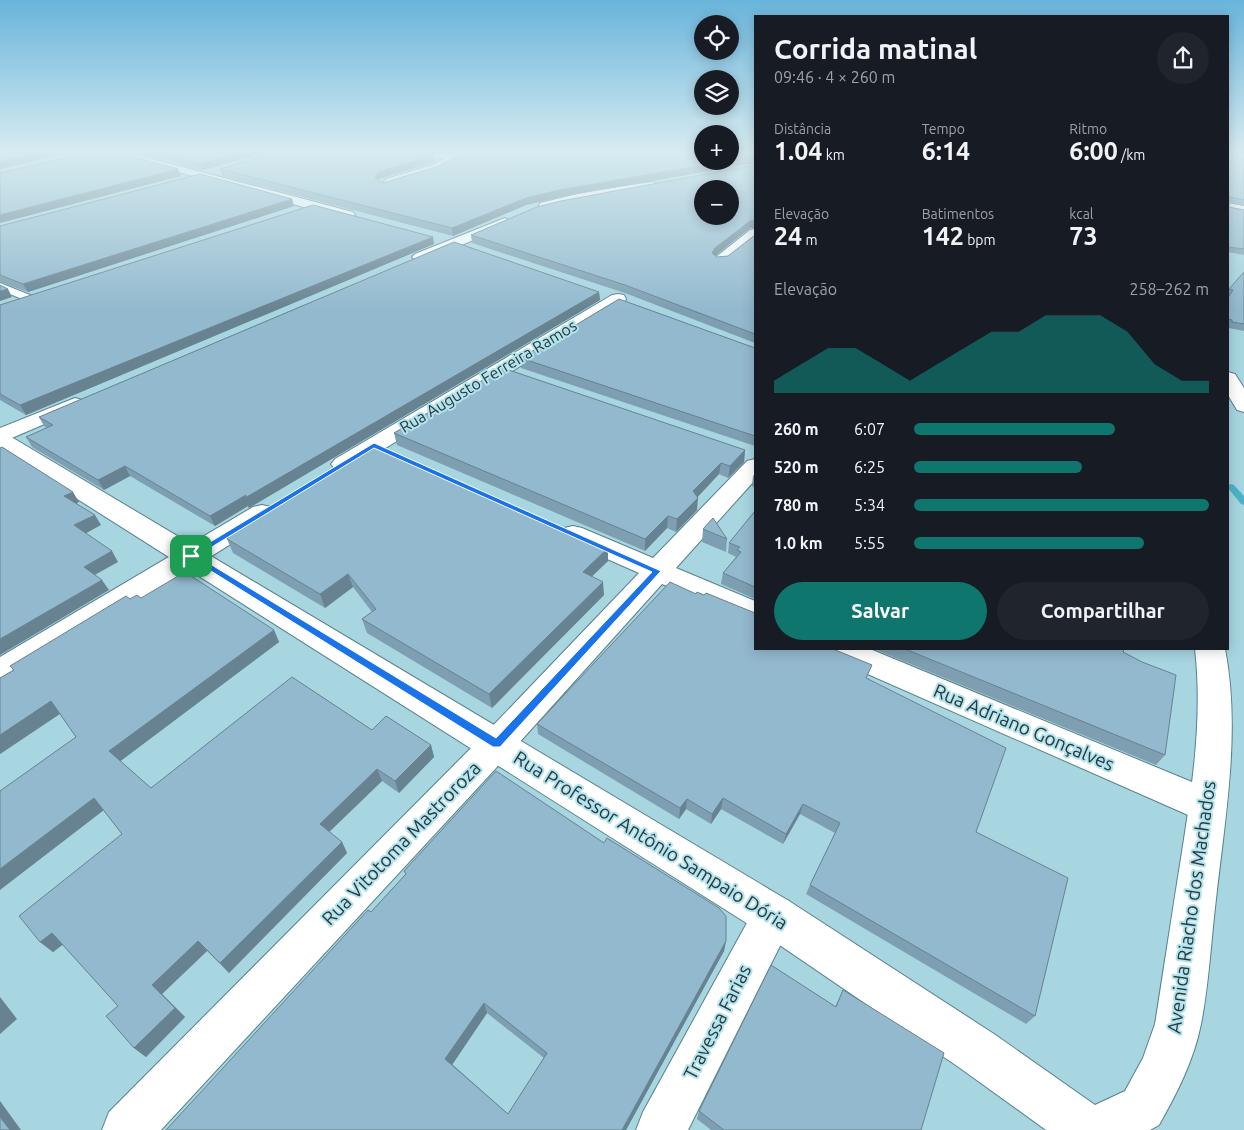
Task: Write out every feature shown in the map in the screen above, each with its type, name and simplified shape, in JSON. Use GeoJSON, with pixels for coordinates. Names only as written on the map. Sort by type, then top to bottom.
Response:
{"type":"FeatureCollection","features":[{"type":"Feature","properties":{"kind":"street"},"geometry":{"type":"LineString","coordinates":[[305,204],[362,218]]}},
{"type":"Feature","properties":{"kind":"street"},"geometry":{"type":"LineString","coordinates":[[408,262],[446,241],[528,212],[558,204]]}},
{"type":"Feature","properties":{"kind":"street"},"geometry":{"type":"LineString","coordinates":[[286,215],[314,206]]}},
{"type":"Feature","properties":{"kind":"street"},"geometry":{"type":"LineString","coordinates":[[1229,207],[1244,210]]}},
{"type":"Feature","properties":{"kind":"street"},"geometry":{"type":"LineString","coordinates":[[721,260],[752,237]]}},
{"type":"Feature","properties":{"kind":"street"},"geometry":{"type":"LineString","coordinates":[[446,241],[474,250]]}},
{"type":"Feature","properties":{"kind":"street","name":"Rua Augusto Ferreira Ramos"},"geometry":{"type":"LineString","coordinates":[[324,476],[500,369],[627,302],[594,290]]}},
{"type":"Feature","properties":{"kind":"street"},"geometry":{"type":"LineString","coordinates":[[8,306],[50,293]]}},
{"type":"Feature","properties":{"kind":"street"},"geometry":{"type":"LineString","coordinates":[[500,369],[528,379]]}},
{"type":"Feature","properties":{"kind":"street"},"geometry":{"type":"LineString","coordinates":[[1229,380],[1244,406]]}},
{"type":"Feature","properties":{"kind":"street"},"geometry":{"type":"LineString","coordinates":[[0,438],[91,398]]}},
{"type":"Feature","properties":{"kind":"street"},"geometry":{"type":"LineString","coordinates":[[1229,414],[1244,418]]}},
{"type":"Feature","properties":{"kind":"street","name":"Rua Professor Antônio Sampaio Dória"},"geometry":{"type":"LineString","coordinates":[[0,438],[774,916],[977,1051],[1088,1130]]}},
{"type":"Feature","properties":{"kind":"street"},"geometry":{"type":"LineString","coordinates":[[374,445],[401,458]]}},
{"type":"Feature","properties":{"kind":"street","name":"Rua Vitotoma Mastroroza"},"geometry":{"type":"LineString","coordinates":[[127,1130],[497,744],[657,571],[752,458]]}},
{"type":"Feature","properties":{"kind":"street"},"geometry":{"type":"LineString","coordinates":[[0,672],[282,501]]}},
{"type":"Feature","properties":{"kind":"street"},"geometry":{"type":"LineString","coordinates":[[548,522],[754,613]]}},
{"type":"Feature","properties":{"kind":"street","name":"Rua Adriano Gonçalves"},"geometry":{"type":"LineString","coordinates":[[842,650],[1208,806]]}},
{"type":"Feature","properties":{"kind":"street","name":"Avenida Riacho dos Machados"},"geometry":{"type":"LineString","coordinates":[[1097,1130],[1142,1108],[1163,1070],[1178,1024],[1208,806],[1214,740],[1215,684],[1210,650]]}},
{"type":"Feature","properties":{"kind":"street","name":"Travessa Farias"},"geometry":{"type":"LineString","coordinates":[[661,1130],[774,916]]}},
{"type":"Feature","properties":{"kind":"lane"},"geometry":{"type":"LineString","coordinates":[[0,286],[30,299]]}},
{"type":"Feature","properties":{"kind":"building"},"geometry":{"type":"Polygon","coordinates":[[[0,204],[44,204],[0,215],[0,204]]]}},
{"type":"Feature","properties":{"kind":"building"},"geometry":{"type":"Polygon","coordinates":[[[86,204],[277,204],[23,284],[0,275],[0,226],[86,204]]]}},
{"type":"Feature","properties":{"kind":"building"},"geometry":{"type":"Polygon","coordinates":[[[357,204],[512,204],[452,228],[357,204]]]}},
{"type":"Feature","properties":{"kind":"building"},"geometry":{"type":"Polygon","coordinates":[[[550,204],[694,204],[694,225],[739,225],[739,204],[754,204],[754,220],[750,221],[715,248],[712,253],[717,257],[728,256],[754,236],[754,334],[625,285],[471,235],[537,207],[550,204]]]}},
{"type":"Feature","properties":{"kind":"building"},"geometry":{"type":"Polygon","coordinates":[[[313,205],[433,237],[20,405],[0,394],[0,305],[313,205]]]}},
{"type":"Feature","properties":{"kind":"building"},"geometry":{"type":"Polygon","coordinates":[[[1229,207],[1244,210],[1244,249],[1229,247],[1229,207]]]}},
{"type":"Feature","properties":{"kind":"building"},"geometry":{"type":"Polygon","coordinates":[[[454,242],[599,292],[245,498],[246,495],[210,516],[125,466],[98,480],[26,437],[53,425],[39,417],[454,242]]]}},
{"type":"Feature","properties":{"kind":"building"},"geometry":{"type":"Polygon","coordinates":[[[1244,272],[1244,324],[1232,322],[1229,319],[1229,296],[1233,290],[1229,289],[1244,272]]]}},
{"type":"Feature","properties":{"kind":"building"},"geometry":{"type":"Polygon","coordinates":[[[0,285],[8,289],[0,291],[0,285]]]}},
{"type":"Feature","properties":{"kind":"building"},"geometry":{"type":"Polygon","coordinates":[[[619,299],[754,348],[754,436],[521,358],[619,299]]]}},
{"type":"Feature","properties":{"kind":"building"},"geometry":{"type":"Polygon","coordinates":[[[503,368],[745,450],[730,466],[721,463],[693,491],[698,498],[677,519],[668,516],[645,539],[394,433],[503,368]]]}},
{"type":"Feature","properties":{"kind":"building"},"geometry":{"type":"Polygon","coordinates":[[[374,444],[608,548],[583,572],[603,582],[489,694],[362,619],[376,609],[348,574],[320,594],[227,539],[232,530],[374,444]]]}},
{"type":"Feature","properties":{"kind":"building"},"geometry":{"type":"Polygon","coordinates":[[[2,447],[73,492],[64,496],[95,515],[74,525],[112,551],[84,567],[102,580],[0,639],[0,448],[2,447]]]}},
{"type":"Feature","properties":{"kind":"building"},"geometry":{"type":"Polygon","coordinates":[[[754,512],[754,587],[723,573],[741,552],[737,550],[740,547],[729,543],[754,512]]]}},
{"type":"Feature","properties":{"kind":"building"},"geometry":{"type":"Polygon","coordinates":[[[713,518],[727,539],[703,529],[713,518]]]}},
{"type":"Feature","properties":{"kind":"building"},"geometry":{"type":"Polygon","coordinates":[[[185,572],[274,630],[109,751],[151,788],[292,677],[372,730],[386,716],[431,745],[395,781],[377,769],[320,824],[342,842],[220,963],[198,941],[152,985],[175,1008],[134,1048],[106,1016],[118,1006],[52,933],[40,942],[19,916],[122,834],[94,798],[0,869],[0,791],[76,737],[51,701],[0,735],[0,678],[14,670],[10,666],[126,596],[130,599],[137,595],[141,598],[185,572]]]}},
{"type":"Feature","properties":{"kind":"building"},"geometry":{"type":"Polygon","coordinates":[[[670,582],[696,594],[697,592],[704,595],[706,593],[754,613],[754,650],[835,650],[872,665],[866,678],[1006,748],[976,832],[1068,878],[1035,1016],[810,885],[840,823],[803,804],[786,834],[723,798],[712,814],[687,799],[680,808],[537,724],[670,582]]]}},
{"type":"Feature","properties":{"kind":"building"},"geometry":{"type":"Polygon","coordinates":[[[907,650],[1124,650],[1123,652],[1142,662],[1176,675],[1165,755],[907,650]]]}},
{"type":"Feature","properties":{"kind":"building"},"geometry":{"type":"Polygon","coordinates":[[[496,771],[604,843],[607,838],[719,908],[726,916],[726,941],[622,1130],[166,1130],[368,910],[371,912],[406,874],[404,871],[496,771]],[[484,1003],[445,1059],[508,1114],[547,1053],[484,1003]]]}},
{"type":"Feature","properties":{"kind":"building"},"geometry":{"type":"Polygon","coordinates":[[[771,965],[836,1007],[843,990],[944,1053],[921,1130],[724,1130],[699,1111],[771,965]]]}},
{"type":"Feature","properties":{"kind":"building"},"geometry":{"type":"Polygon","coordinates":[[[0,1117],[10,1130],[0,1130],[0,1117]]]}},
{"type":"Feature","properties":{"kind":"waterway"},"geometry":{"type":"LineString","coordinates":[[1231,487],[1244,502]]}},
{"type":"Feature","properties":{"kind":"route"},"geometry":{"type":"LineString","coordinates":[[374,445],[657,571],[497,744],[191,556],[374,445]]}}]}
